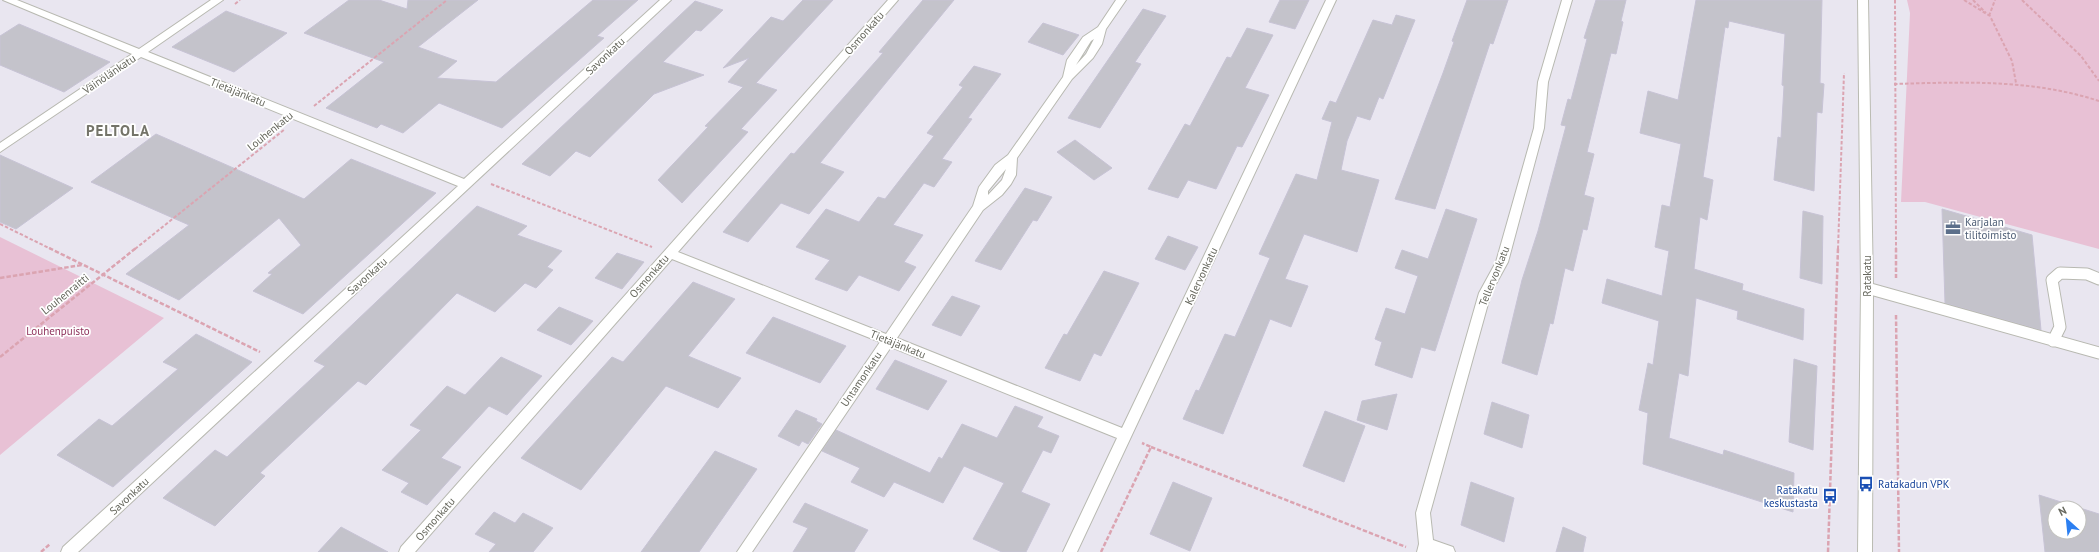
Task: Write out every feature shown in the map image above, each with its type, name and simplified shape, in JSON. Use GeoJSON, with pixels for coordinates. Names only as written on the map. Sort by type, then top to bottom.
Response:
{"type":"FeatureCollection","features":[{"type":"Feature","properties":{"kind":"street","name":"Tietäjänkatu"},"geometry":{"type":"LineString","coordinates":[[8,0],[300,117],[470,181]]}},
{"type":"Feature","properties":{"kind":"street","name":"Väinölänkatu"},"geometry":{"type":"LineString","coordinates":[[0,148],[218,0]]}},
{"type":"Feature","properties":{"kind":"street","name":"Savonkatu"},"geometry":{"type":"LineString","coordinates":[[68,552],[666,0]]}},
{"type":"Feature","properties":{"kind":"street","name":"Osmonkatu"},"geometry":{"type":"LineString","coordinates":[[406,552],[893,0]]}},
{"type":"Feature","properties":{"kind":"street","name":"Untamonkatu"},"geometry":{"type":"LineString","coordinates":[[744,552],[979,207],[983,190],[999,168],[1012,158],[1068,77],[1070,62],[1087,39],[1101,29],[1121,0]]}},
{"type":"Feature","properties":{"kind":"street","name":"Kalervonkatu"},"geometry":{"type":"LineString","coordinates":[[1070,552],[1331,0]]}},
{"type":"Feature","properties":{"kind":"street","name":"Tellervonkatu"},"geometry":{"type":"LineString","coordinates":[[1420,548],[1423,513],[1485,293],[1502,262],[1539,128],[1543,82],[1567,0]]}},
{"type":"Feature","properties":{"kind":"street","name":"Ratakatu"},"geometry":{"type":"LineString","coordinates":[[1863,0],[1867,288],[1865,552]]}},
{"type":"Feature","properties":{"kind":"street","name":"Tietäjänkatu"},"geometry":{"type":"LineString","coordinates":[[669,253],[1126,435]]}},
{"type":"Feature","properties":{"kind":"street"},"geometry":{"type":"LineString","coordinates":[[1420,548],[1448,552]]}},
{"type":"Feature","properties":{"kind":"lane"},"geometry":{"type":"LineString","coordinates":[[2053,341],[2060,327],[2052,280],[2060,273],[2087,274],[2099,279]]}},
{"type":"Feature","properties":{"kind":"lane"},"geometry":{"type":"LineString","coordinates":[[1867,288],[2099,353]]}},
{"type":"Feature","properties":{"kind":"path","name":"Louhenkatu"},"geometry":{"type":"LineString","coordinates":[[103,274],[447,0]]}},
{"type":"Feature","properties":{"kind":"path"},"geometry":{"type":"LineString","coordinates":[[1894,0],[1899,552]]}},
{"type":"Feature","properties":{"kind":"path"},"geometry":{"type":"LineString","coordinates":[[1964,0],[1990,16]]}},
{"type":"Feature","properties":{"kind":"path"},"geometry":{"type":"LineString","coordinates":[[1973,0],[1990,16],[2012,61],[2016,84]]}},
{"type":"Feature","properties":{"kind":"path"},"geometry":{"type":"LineString","coordinates":[[1990,16],[1995,0]]}},
{"type":"Feature","properties":{"kind":"path"},"geometry":{"type":"LineString","coordinates":[[2022,0],[2081,56],[2099,81]]}},
{"type":"Feature","properties":{"kind":"path"},"geometry":{"type":"LineString","coordinates":[[1828,552],[1844,71]]}},
{"type":"Feature","properties":{"kind":"path"},"geometry":{"type":"LineString","coordinates":[[1894,84],[2016,84],[2083,94],[2099,101]]}},
{"type":"Feature","properties":{"kind":"path"},"geometry":{"type":"LineString","coordinates":[[470,181],[669,253]]}},
{"type":"Feature","properties":{"kind":"path"},"geometry":{"type":"LineString","coordinates":[[0,224],[276,360]]}},
{"type":"Feature","properties":{"kind":"path"},"geometry":{"type":"LineString","coordinates":[[0,278],[83,264]]}},
{"type":"Feature","properties":{"kind":"path","name":"Louhenraitti"},"geometry":{"type":"LineString","coordinates":[[0,357],[103,274]]}},
{"type":"Feature","properties":{"kind":"path"},"geometry":{"type":"LineString","coordinates":[[1126,435],[1151,447],[1420,548]]}},
{"type":"Feature","properties":{"kind":"path"},"geometry":{"type":"LineString","coordinates":[[1101,552],[1151,447]]}},
{"type":"Feature","properties":{"kind":"green space"},"geometry":{"type":"Polygon","coordinates":[[[1907,0],[2099,0],[2099,249],[1925,202],[1901,202],[1910,13],[1907,0]]]}},
{"type":"Feature","properties":{"kind":"green space","name":"Louhenpuisto"},"geometry":{"type":"Polygon","coordinates":[[[0,237],[164,318],[0,455],[0,237]]]}},
{"type":"Feature","properties":{"kind":"building"},"geometry":{"type":"Polygon","coordinates":[[[349,0],[379,0],[407,9],[408,0],[478,0],[418,47],[457,61],[437,78],[496,82],[593,0],[638,0],[597,36],[604,38],[502,128],[439,103],[403,133],[381,124],[377,128],[326,108],[384,62],[304,33],[349,0]]]}},
{"type":"Feature","properties":{"kind":"building"},"geometry":{"type":"Polygon","coordinates":[[[803,0],[833,0],[756,83],[777,90],[741,129],[748,132],[682,203],[658,180],[708,127],[705,126],[743,87],[728,82],[749,58],[723,68],[771,17],[783,21],[803,0]]]}},
{"type":"Feature","properties":{"kind":"building"},"geometry":{"type":"Polygon","coordinates":[[[923,0],[954,0],[820,163],[844,172],[809,214],[781,203],[748,242],[723,232],[791,153],[794,154],[883,53],[879,52],[923,0]]]}},
{"type":"Feature","properties":{"kind":"building"},"geometry":{"type":"Polygon","coordinates":[[[1280,0],[1309,0],[1295,29],[1269,22],[1280,0]]]}},
{"type":"Feature","properties":{"kind":"building"},"geometry":{"type":"Polygon","coordinates":[[[1467,0],[1508,0],[1493,44],[1490,43],[1435,209],[1395,199],[1443,73],[1454,42],[1452,41],[1467,0]]]}},
{"type":"Feature","properties":{"kind":"building"},"geometry":{"type":"Polygon","coordinates":[[[1596,0],[1626,0],[1621,21],[1623,22],[1616,54],[1611,53],[1587,152],[1594,154],[1584,195],[1594,198],[1587,230],[1583,229],[1573,271],[1565,268],[1553,324],[1550,323],[1537,375],[1502,363],[1522,280],[1538,231],[1566,126],[1561,125],[1568,99],[1571,100],[1587,39],[1584,38],[1596,0]]]}},
{"type":"Feature","properties":{"kind":"building"},"geometry":{"type":"Polygon","coordinates":[[[1696,0],[1822,0],[1820,83],[1824,84],[1822,113],[1817,112],[1814,191],[1774,180],[1778,137],[1781,138],[1785,34],[1729,21],[1728,28],[1725,27],[1703,177],[1713,180],[1707,220],[1700,217],[1694,269],[1743,284],[1742,290],[1804,309],[1803,340],[1737,319],[1738,311],[1696,298],[1688,376],[1679,373],[1669,438],[1723,455],[1724,450],[1794,473],[1793,512],[1643,464],[1648,413],[1639,410],[1648,363],[1653,365],[1659,321],[1602,303],[1607,279],[1662,296],[1669,251],[1655,247],[1662,205],[1670,207],[1681,144],[1640,133],[1648,91],[1678,100],[1696,0]]]}},
{"type":"Feature","properties":{"kind":"building"},"geometry":{"type":"Polygon","coordinates":[[[695,1],[723,10],[701,31],[696,30],[663,62],[704,75],[654,94],[590,157],[576,151],[550,176],[522,164],[695,1]]]}},
{"type":"Feature","properties":{"kind":"building"},"geometry":{"type":"Polygon","coordinates":[[[1143,9],[1166,16],[1135,62],[1141,64],[1100,128],[1068,118],[1143,9]]]}},
{"type":"Feature","properties":{"kind":"building"},"geometry":{"type":"Polygon","coordinates":[[[226,11],[287,33],[234,72],[172,47],[226,11]]]}},
{"type":"Feature","properties":{"kind":"building"},"geometry":{"type":"Polygon","coordinates":[[[1396,15],[1415,20],[1383,99],[1379,97],[1370,120],[1357,116],[1347,141],[1341,170],[1379,180],[1357,252],[1304,234],[1285,279],[1308,286],[1291,327],[1270,319],[1223,434],[1183,419],[1196,390],[1199,391],[1225,334],[1235,337],[1270,258],[1259,254],[1296,174],[1317,180],[1332,122],[1322,119],[1330,101],[1336,103],[1373,20],[1392,25],[1396,15]]]}},
{"type":"Feature","properties":{"kind":"building"},"geometry":{"type":"Polygon","coordinates":[[[1043,23],[1079,35],[1063,55],[1028,42],[1043,23]]]}},
{"type":"Feature","properties":{"kind":"building"},"geometry":{"type":"Polygon","coordinates":[[[19,24],[110,62],[64,92],[0,65],[0,36],[19,24]]]}},
{"type":"Feature","properties":{"kind":"building"},"geometry":{"type":"Polygon","coordinates":[[[1247,28],[1273,35],[1245,88],[1269,95],[1242,147],[1237,146],[1216,189],[1188,180],[1178,198],[1148,189],[1185,124],[1190,126],[1227,57],[1231,58],[1247,28]]]}},
{"type":"Feature","properties":{"kind":"building"},"geometry":{"type":"Polygon","coordinates":[[[974,66],[1001,74],[968,118],[972,119],[942,159],[952,162],[934,187],[924,183],[893,225],[923,235],[904,262],[916,267],[899,291],[859,275],[847,291],[815,279],[830,260],[796,247],[826,209],[859,222],[878,197],[885,199],[934,136],[927,133],[963,87],[959,85],[974,66]]]}},
{"type":"Feature","properties":{"kind":"building"},"geometry":{"type":"Polygon","coordinates":[[[156,134],[304,199],[351,159],[436,193],[303,314],[253,291],[272,274],[268,273],[301,245],[279,218],[179,300],[126,274],[189,225],[91,182],[156,134]]]}},
{"type":"Feature","properties":{"kind":"building"},"geometry":{"type":"Polygon","coordinates":[[[1075,140],[1112,168],[1094,180],[1057,152],[1075,140]]]}},
{"type":"Feature","properties":{"kind":"building"},"geometry":{"type":"Polygon","coordinates":[[[0,155],[73,188],[16,229],[0,222],[0,155]]]}},
{"type":"Feature","properties":{"kind":"building"},"geometry":{"type":"Polygon","coordinates":[[[1025,188],[1052,197],[1037,221],[1033,220],[1001,270],[975,261],[1025,188]]]}},
{"type":"Feature","properties":{"kind":"building"},"geometry":{"type":"Polygon","coordinates":[[[477,206],[527,226],[517,235],[562,251],[547,267],[553,270],[536,288],[525,283],[495,312],[457,293],[366,385],[358,381],[260,473],[265,476],[215,526],[163,498],[215,450],[227,457],[325,366],[314,361],[477,206]]]}},
{"type":"Feature","properties":{"kind":"building"},"geometry":{"type":"Polygon","coordinates":[[[1446,209],[1477,219],[1435,351],[1421,347],[1412,378],[1375,365],[1382,342],[1375,339],[1386,308],[1405,314],[1418,276],[1395,268],[1402,250],[1428,259],[1446,209]]]}},
{"type":"Feature","properties":{"kind":"building"},"geometry":{"type":"Polygon","coordinates":[[[1942,209],[2032,235],[2041,330],[1945,303],[1942,209]]]}},
{"type":"Feature","properties":{"kind":"building"},"geometry":{"type":"Polygon","coordinates":[[[1803,211],[1823,216],[1822,284],[1800,278],[1803,211]]]}},
{"type":"Feature","properties":{"kind":"building"},"geometry":{"type":"Polygon","coordinates":[[[1168,236],[1198,247],[1185,270],[1155,259],[1168,236]]]}},
{"type":"Feature","properties":{"kind":"building"},"geometry":{"type":"Polygon","coordinates":[[[617,253],[644,262],[622,289],[595,278],[617,253]]]}},
{"type":"Feature","properties":{"kind":"building"},"geometry":{"type":"Polygon","coordinates":[[[1104,271],[1139,283],[1101,356],[1094,353],[1080,381],[1045,368],[1064,334],[1067,335],[1104,271]]]}},
{"type":"Feature","properties":{"kind":"building"},"geometry":{"type":"Polygon","coordinates":[[[693,282],[735,299],[688,356],[741,378],[718,408],[666,386],[581,490],[521,458],[612,357],[623,362],[693,282]]]}},
{"type":"Feature","properties":{"kind":"building"},"geometry":{"type":"Polygon","coordinates":[[[952,296],[980,306],[961,336],[932,325],[952,296]]]}},
{"type":"Feature","properties":{"kind":"building"},"geometry":{"type":"Polygon","coordinates":[[[559,307],[593,321],[571,345],[537,330],[559,307]]]}},
{"type":"Feature","properties":{"kind":"building"},"geometry":{"type":"Polygon","coordinates":[[[773,317],[846,346],[820,383],[746,353],[773,317]]]}},
{"type":"Feature","properties":{"kind":"building"},"geometry":{"type":"Polygon","coordinates":[[[196,334],[252,362],[113,487],[57,455],[99,419],[112,426],[178,369],[163,362],[196,334]]]}},
{"type":"Feature","properties":{"kind":"building"},"geometry":{"type":"Polygon","coordinates":[[[501,357],[542,376],[507,415],[489,406],[441,458],[461,467],[427,505],[401,492],[409,483],[382,470],[421,430],[410,425],[447,386],[465,395],[501,357]]]}},
{"type":"Feature","properties":{"kind":"building"},"geometry":{"type":"Polygon","coordinates":[[[1794,359],[1817,366],[1813,450],[1789,442],[1794,359]]]}},
{"type":"Feature","properties":{"kind":"building"},"geometry":{"type":"Polygon","coordinates":[[[895,360],[947,381],[928,410],[876,389],[895,360]]]}},
{"type":"Feature","properties":{"kind":"building"},"geometry":{"type":"Polygon","coordinates":[[[1397,394],[1387,430],[1357,420],[1362,401],[1397,394]]]}},
{"type":"Feature","properties":{"kind":"building"},"geometry":{"type":"Polygon","coordinates":[[[1492,402],[1529,415],[1522,448],[1484,434],[1492,402]]]}},
{"type":"Feature","properties":{"kind":"building"},"geometry":{"type":"Polygon","coordinates":[[[1015,406],[1043,417],[1037,427],[1059,436],[1051,453],[1043,450],[1021,492],[1050,504],[1026,552],[1002,552],[973,539],[1004,483],[964,466],[943,503],[894,482],[884,497],[851,482],[860,468],[822,451],[836,430],[930,473],[939,457],[942,459],[962,424],[997,438],[1015,406]]]}},
{"type":"Feature","properties":{"kind":"building"},"geometry":{"type":"Polygon","coordinates":[[[796,410],[817,419],[816,421],[822,424],[808,444],[802,441],[799,446],[778,436],[796,410]]]}},
{"type":"Feature","properties":{"kind":"building"},"geometry":{"type":"Polygon","coordinates":[[[1325,411],[1365,426],[1344,482],[1303,466],[1325,411]]]}},
{"type":"Feature","properties":{"kind":"building"},"geometry":{"type":"Polygon","coordinates":[[[715,451],[757,469],[699,552],[641,552],[715,451]]]}},
{"type":"Feature","properties":{"kind":"building"},"geometry":{"type":"Polygon","coordinates":[[[1173,482],[1212,498],[1190,551],[1150,534],[1173,482]]]}},
{"type":"Feature","properties":{"kind":"building"},"geometry":{"type":"Polygon","coordinates":[[[1471,482],[1514,498],[1504,542],[1461,525],[1471,482]]]}},
{"type":"Feature","properties":{"kind":"building"},"geometry":{"type":"Polygon","coordinates":[[[2039,495],[2055,500],[2047,500],[2047,540],[2087,540],[2087,510],[2099,514],[2099,552],[2045,552],[2039,495]]]}},
{"type":"Feature","properties":{"kind":"building"},"geometry":{"type":"Polygon","coordinates":[[[805,503],[868,530],[854,552],[793,552],[808,528],[793,522],[805,503]]]}},
{"type":"Feature","properties":{"kind":"building"},"geometry":{"type":"Polygon","coordinates":[[[494,512],[515,523],[523,513],[553,528],[533,552],[489,552],[496,544],[475,534],[494,512]]]}},
{"type":"Feature","properties":{"kind":"building"},"geometry":{"type":"Polygon","coordinates":[[[341,527],[388,552],[318,552],[341,527]]]}},
{"type":"Feature","properties":{"kind":"building"},"geometry":{"type":"Polygon","coordinates":[[[1563,527],[1586,537],[1583,552],[1556,552],[1563,527]]]}},
{"type":"Feature","properties":{"kind":"place","name":"Karjalan tilitoimisto"},"geometry":{"type":"Point","coordinates":[1953,228]}},
{"type":"Feature","properties":{"kind":"place","name":"Ratakadun VPK"},"geometry":{"type":"Point","coordinates":[1866,484]}},
{"type":"Feature","properties":{"kind":"place","name":"Ratakatu keskustasta"},"geometry":{"type":"Point","coordinates":[1830,496]}},
{"type":"Feature","properties":{"kind":"district","name":"PELTOLA"},"geometry":{"type":"Point","coordinates":[118,130]}}]}
